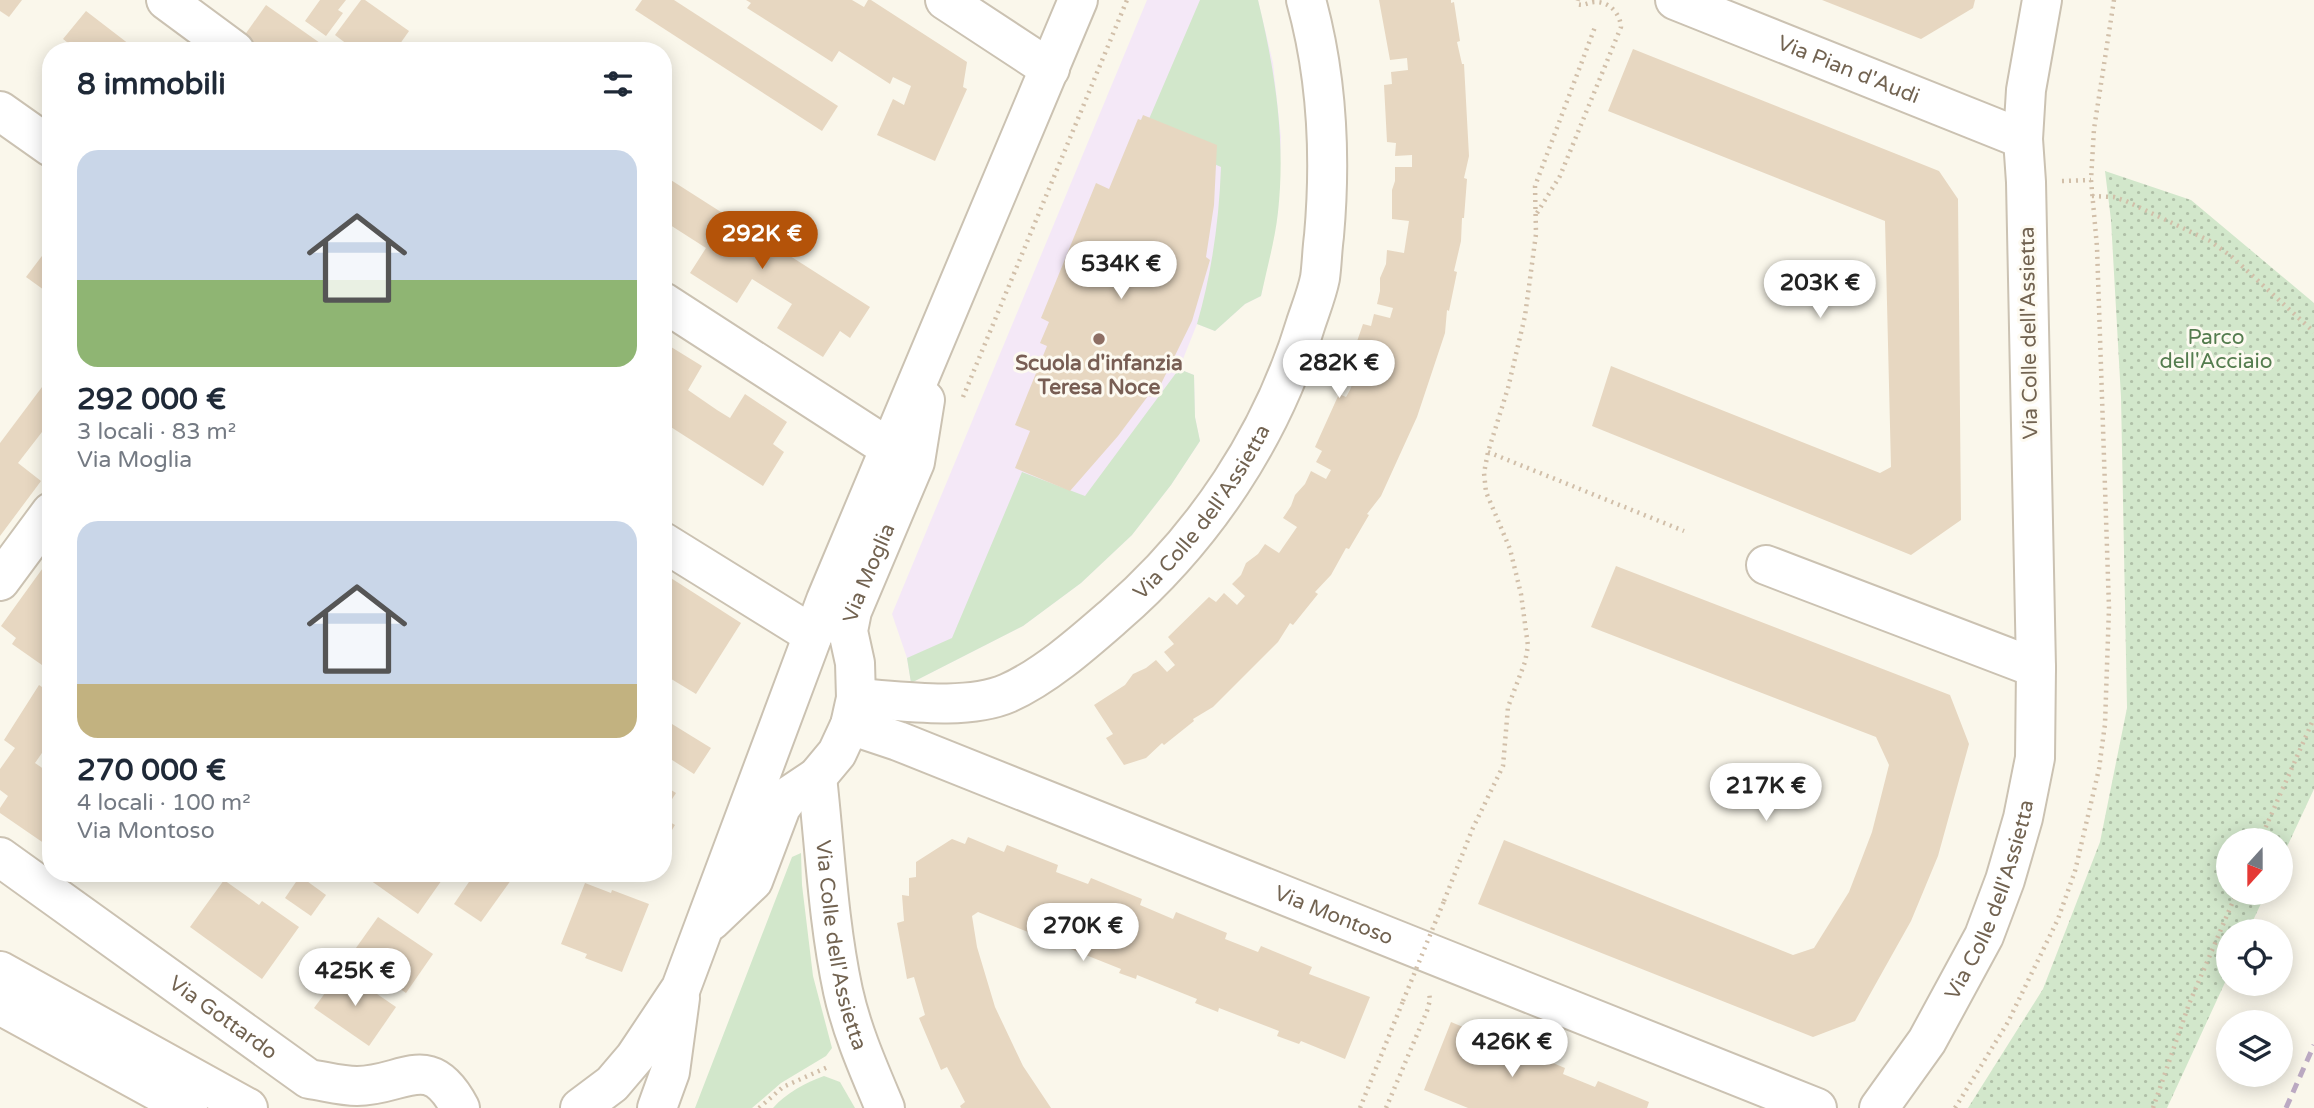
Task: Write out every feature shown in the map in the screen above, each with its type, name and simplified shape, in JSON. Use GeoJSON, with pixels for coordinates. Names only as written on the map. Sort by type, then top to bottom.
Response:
{"type":"FeatureCollection","features":[{"type":"Feature","properties":{"kind":"street"},"geometry":{"type":"LineString","coordinates":[[166,0],[223,42]]}},
{"type":"Feature","properties":{"kind":"street"},"geometry":{"type":"LineString","coordinates":[[945,0],[1050,69]]}},
{"type":"Feature","properties":{"kind":"street","name":"Via Colle dell'Assietta"},"geometry":{"type":"LineString","coordinates":[[853,712],[909,703],[966,703],[1007,693],[1069,655],[1145,589],[1202,526],[1263,432],[1294,364],[1320,278],[1326,214],[1327,151],[1323,87],[1306,0]]}},
{"type":"Feature","properties":{"kind":"street","name":"Via Pian d'Audi"},"geometry":{"type":"LineString","coordinates":[[1675,0],[2023,139]]}},
{"type":"Feature","properties":{"kind":"street","name":"Via Colle dell'Assietta"},"geometry":{"type":"LineString","coordinates":[[1879,1108],[1927,1041],[1984,936],[2005,880],[2023,818],[2035,758],[2036,668],[2027,195],[2023,139],[2026,90],[2042,0]]}},
{"type":"Feature","properties":{"kind":"street","name":"Via Moglia"},"geometry":{"type":"LineString","coordinates":[[580,1108],[612,1084],[635,1057],[681,988],[813,635],[889,448],[1079,5]]}},
{"type":"Feature","properties":{"kind":"street"},"geometry":{"type":"LineString","coordinates":[[0,111],[42,140]]}},
{"type":"Feature","properties":{"kind":"street"},"geometry":{"type":"LineString","coordinates":[[672,308],[889,448]]}},
{"type":"Feature","properties":{"kind":"street","name":"Via Moglia"},"geometry":{"type":"LineString","coordinates":[[704,927],[753,881],[780,807],[790,795],[817,777],[836,753],[853,712],[855,663],[848,631],[852,611],[915,463],[936,339]]}},
{"type":"Feature","properties":{"kind":"street"},"geometry":{"type":"LineString","coordinates":[[0,581],[42,524]]}},
{"type":"Feature","properties":{"kind":"street"},"geometry":{"type":"LineString","coordinates":[[672,548],[813,635]]}},
{"type":"Feature","properties":{"kind":"street"},"geometry":{"type":"LineString","coordinates":[[1766,565],[2036,668]]}},
{"type":"Feature","properties":{"kind":"street","name":"Via Montoso"},"geometry":{"type":"LineString","coordinates":[[853,712],[949,762],[1817,1108]]}},
{"type":"Feature","properties":{"kind":"street","name":"Via Colle dell'Assietta"},"geometry":{"type":"LineString","coordinates":[[817,777],[832,924],[844,992],[862,1054],[885,1108]]}},
{"type":"Feature","properties":{"kind":"street","name":"Via Gottardo"},"geometry":{"type":"LineString","coordinates":[[0,857],[42,876]]}},
{"type":"Feature","properties":{"kind":"street","name":"Via Gottardo"},"geometry":{"type":"LineString","coordinates":[[55,882],[309,1079],[358,1086],[418,1074],[441,1081],[450,1089],[460,1108]]}},
{"type":"Feature","properties":{"kind":"street"},"geometry":{"type":"LineString","coordinates":[[0,971],[248,1108]]}},
{"type":"Feature","properties":{"kind":"street","name":"Via Moglia"},"geometry":{"type":"LineString","coordinates":[[657,1108],[670,1072],[681,988]]}},
{"type":"Feature","properties":{"kind":"street"},"geometry":{"type":"LineString","coordinates":[[0,1005],[188,1108]]}},
{"type":"Feature","properties":{"kind":"path"},"geometry":{"type":"LineString","coordinates":[[960,403],[1128,0]]}},
{"type":"Feature","properties":{"kind":"path"},"geometry":{"type":"LineString","coordinates":[[1536,214],[1560,176],[1621,27],[1620,16],[1614,10],[1593,2],[1583,6],[1577,4],[1578,0]]}},
{"type":"Feature","properties":{"kind":"path"},"geometry":{"type":"LineString","coordinates":[[1955,1108],[2008,1022],[2058,919],[2075,871],[2099,768],[2105,723],[2109,608],[2097,247],[2092,196],[2094,129],[2114,0]]}},
{"type":"Feature","properties":{"kind":"path"},"geometry":{"type":"LineString","coordinates":[[1360,1108],[1472,830],[1503,766],[1508,707],[1525,662],[1528,646],[1521,594],[1510,549],[1486,492],[1484,473],[1525,316],[1536,234],[1535,186],[1595,27]]}},
{"type":"Feature","properties":{"kind":"path"},"geometry":{"type":"LineString","coordinates":[[2092,196],[2114,197],[2126,201],[2210,241],[2231,256],[2314,332]]}},
{"type":"Feature","properties":{"kind":"path"},"geometry":{"type":"LineString","coordinates":[[1488,452],[1684,531]]}},
{"type":"Feature","properties":{"kind":"path"},"geometry":{"type":"LineString","coordinates":[[2265,828],[2314,718]]}},
{"type":"Feature","properties":{"kind":"path"},"geometry":{"type":"LineString","coordinates":[[2152,1108],[2189,1004],[2231,905]]}},
{"type":"Feature","properties":{"kind":"path"},"geometry":{"type":"LineString","coordinates":[[1386,1108],[1427,1011]]}},
{"type":"Feature","properties":{"kind":"path"},"geometry":{"type":"LineString","coordinates":[[759,1108],[783,1087],[840,1062]]}},
{"type":"Feature","properties":{"kind":"shaded area","name":"Scuola d'infanzia Teresa Noce"},"geometry":{"type":"Polygon","coordinates":[[[1147,0],[1258,0],[1273,63],[1281,137],[1278,212],[1261,296],[1245,304],[1215,331],[1197,324],[1179,369],[1194,375],[1195,417],[1200,441],[1171,485],[1132,535],[1081,583],[1023,626],[911,683],[907,658],[892,614],[1147,0]]]}},
{"type":"Feature","properties":{"kind":"green space"},"geometry":{"type":"Polygon","coordinates":[[[1200,0],[1258,0],[1274,79],[1280,132],[1278,212],[1261,296],[1245,304],[1215,331],[1197,324],[1214,246],[1221,167],[1143,133],[1200,0]]]}},
{"type":"Feature","properties":{"kind":"green space","name":"Parco dell'Acciaio"},"geometry":{"type":"Polygon","coordinates":[[[2105,171],[2191,200],[2314,303],[2314,789],[2293,834],[2293,828],[2216,828],[2216,905],[2260,905],[2254,919],[2216,919],[2216,996],[2219,996],[2167,1108],[1968,1108],[2043,989],[2100,842],[2127,708],[2121,397],[2111,220],[2105,171]]]}},
{"type":"Feature","properties":{"kind":"green space"},"geometry":{"type":"Polygon","coordinates":[[[1179,369],[1194,375],[1195,417],[1200,441],[1171,485],[1132,535],[1081,583],[1023,626],[911,683],[907,658],[952,638],[1022,472],[1085,496],[1179,369]]]}},
{"type":"Feature","properties":{"kind":"green space"},"geometry":{"type":"Polygon","coordinates":[[[801,853],[802,885],[813,976],[832,1048],[826,1056],[781,1083],[752,1108],[695,1108],[792,857],[801,853]]]}},
{"type":"Feature","properties":{"kind":"green space"},"geometry":{"type":"Polygon","coordinates":[[[824,1076],[840,1082],[855,1108],[773,1108],[796,1089],[824,1076]]]}},
{"type":"Feature","properties":{"kind":"building"},"geometry":{"type":"Polygon","coordinates":[[[0,0],[22,0],[9,17],[0,11],[0,0]]]}},
{"type":"Feature","properties":{"kind":"building"},"geometry":{"type":"Polygon","coordinates":[[[320,0],[346,0],[338,10],[343,13],[326,36],[305,21],[320,0]]]}},
{"type":"Feature","properties":{"kind":"building"},"geometry":{"type":"Polygon","coordinates":[[[361,0],[365,0],[409,31],[401,42],[344,42],[335,35],[361,0]]]}},
{"type":"Feature","properties":{"kind":"building"},"geometry":{"type":"Polygon","coordinates":[[[642,0],[674,0],[838,106],[822,131],[635,10],[642,0]]]}},
{"type":"Feature","properties":{"kind":"building"},"geometry":{"type":"Polygon","coordinates":[[[746,0],[852,0],[864,7],[868,0],[871,0],[967,62],[963,87],[967,89],[935,161],[877,135],[893,99],[904,105],[911,86],[893,77],[890,84],[839,51],[832,62],[747,8],[751,3],[746,0]]]}},
{"type":"Feature","properties":{"kind":"building"},"geometry":{"type":"Polygon","coordinates":[[[1379,0],[1454,2],[1460,41],[1457,42],[1464,64],[1469,156],[1464,178],[1467,179],[1461,241],[1454,271],[1457,272],[1449,311],[1447,310],[1445,333],[1417,417],[1381,496],[1367,514],[1369,515],[1349,549],[1346,548],[1331,575],[1315,592],[1318,594],[1293,625],[1290,623],[1278,642],[1213,707],[1193,719],[1194,721],[1164,745],[1162,743],[1146,758],[1124,765],[1106,738],[1113,734],[1094,705],[1125,685],[1133,674],[1156,660],[1167,672],[1175,665],[1164,652],[1174,644],[1168,637],[1209,597],[1216,602],[1224,593],[1237,605],[1245,596],[1232,584],[1241,575],[1246,563],[1258,554],[1265,544],[1279,553],[1297,527],[1283,518],[1295,495],[1305,484],[1311,471],[1326,479],[1331,470],[1316,462],[1322,451],[1315,447],[1339,394],[1346,397],[1350,390],[1353,382],[1344,379],[1363,324],[1371,326],[1374,314],[1390,318],[1393,308],[1377,304],[1380,278],[1386,264],[1387,250],[1404,253],[1409,221],[1392,219],[1392,190],[1395,167],[1412,167],[1412,155],[1395,156],[1396,143],[1387,142],[1384,85],[1392,84],[1391,72],[1408,70],[1407,58],[1390,60],[1379,0]]]}},
{"type":"Feature","properties":{"kind":"building"},"geometry":{"type":"Polygon","coordinates":[[[1822,0],[1975,0],[1973,8],[1921,39],[1822,0]]]}},
{"type":"Feature","properties":{"kind":"building"},"geometry":{"type":"Polygon","coordinates":[[[266,5],[319,42],[252,42],[244,36],[266,5]]]}},
{"type":"Feature","properties":{"kind":"building"},"geometry":{"type":"Polygon","coordinates":[[[86,11],[126,42],[67,42],[63,39],[86,11]]]}},
{"type":"Feature","properties":{"kind":"building"},"geometry":{"type":"Polygon","coordinates":[[[1633,49],[1939,171],[1958,199],[1961,520],[1911,555],[1592,426],[1611,366],[1880,473],[1891,467],[1885,221],[1608,111],[1633,49]]]}},
{"type":"Feature","properties":{"kind":"building"},"geometry":{"type":"Polygon","coordinates":[[[1143,115],[1217,145],[1214,205],[1206,257],[1210,260],[1192,321],[1158,390],[1153,397],[1148,396],[1118,436],[1070,491],[1015,468],[1030,431],[1015,425],[1047,346],[1040,343],[1049,322],[1041,318],[1096,183],[1109,189],[1138,119],[1141,120],[1143,115]]]}},
{"type":"Feature","properties":{"kind":"building"},"geometry":{"type":"Polygon","coordinates":[[[672,181],[870,307],[850,338],[840,331],[823,357],[777,328],[792,304],[752,279],[737,303],[690,273],[706,248],[672,226],[672,181]]]}},
{"type":"Feature","properties":{"kind":"building"},"geometry":{"type":"Polygon","coordinates":[[[42,256],[42,289],[26,277],[42,256]]]}},
{"type":"Feature","properties":{"kind":"building"},"geometry":{"type":"Polygon","coordinates":[[[672,348],[702,366],[688,390],[717,410],[730,418],[745,394],[787,422],[773,444],[784,452],[763,486],[672,428],[672,348]]]}},
{"type":"Feature","properties":{"kind":"building"},"geometry":{"type":"Polygon","coordinates":[[[42,387],[42,432],[18,463],[41,481],[0,536],[0,443],[42,387]]]}},
{"type":"Feature","properties":{"kind":"building"},"geometry":{"type":"Polygon","coordinates":[[[1616,566],[1950,695],[1969,744],[1938,856],[1911,921],[1855,1021],[1813,1037],[1478,904],[1504,840],[1793,955],[1814,948],[1849,892],[1872,832],[1889,765],[1876,737],[1591,627],[1616,566]]]}},
{"type":"Feature","properties":{"kind":"building"},"geometry":{"type":"Polygon","coordinates":[[[42,569],[42,665],[12,644],[16,638],[1,626],[42,569]]]}},
{"type":"Feature","properties":{"kind":"building"},"geometry":{"type":"Polygon","coordinates":[[[672,579],[741,623],[696,694],[672,679],[672,579]]]}},
{"type":"Feature","properties":{"kind":"building"},"geometry":{"type":"Polygon","coordinates":[[[39,685],[42,687],[42,753],[35,763],[42,768],[42,842],[0,813],[0,808],[8,796],[0,790],[0,769],[15,748],[4,740],[39,685]]]}},
{"type":"Feature","properties":{"kind":"building"},"geometry":{"type":"Polygon","coordinates":[[[672,724],[711,748],[694,774],[672,760],[672,724]]]}},
{"type":"Feature","properties":{"kind":"building"},"geometry":{"type":"Polygon","coordinates":[[[968,837],[1004,852],[1007,845],[1058,865],[1056,872],[1088,884],[1091,878],[1142,899],[1140,905],[1173,919],[1176,912],[1227,933],[1225,939],[1258,952],[1261,946],[1312,967],[1309,974],[1370,997],[1345,1059],[1301,1041],[1299,1044],[1277,1036],[1279,1031],[1219,1008],[1218,1012],[1195,1003],[1197,999],[1137,975],[1136,979],[1119,973],[1121,969],[978,912],[972,916],[977,947],[995,1007],[1023,1066],[1051,1108],[961,1108],[965,1102],[947,1067],[941,1070],[919,1018],[925,1015],[914,977],[907,979],[897,923],[904,921],[902,895],[909,896],[909,878],[916,877],[916,862],[952,839],[965,844],[968,837]]]}},
{"type":"Feature","properties":{"kind":"building"},"geometry":{"type":"Polygon","coordinates":[[[223,882],[227,882],[259,905],[262,901],[299,927],[262,979],[190,927],[223,882]]]}},
{"type":"Feature","properties":{"kind":"building"},"geometry":{"type":"Polygon","coordinates":[[[296,882],[308,882],[326,895],[311,916],[285,898],[296,882]]]}},
{"type":"Feature","properties":{"kind":"building"},"geometry":{"type":"Polygon","coordinates":[[[373,882],[440,882],[418,914],[373,882]]]}},
{"type":"Feature","properties":{"kind":"building"},"geometry":{"type":"Polygon","coordinates":[[[469,882],[510,882],[481,922],[454,904],[469,882]]]}},
{"type":"Feature","properties":{"kind":"building"},"geometry":{"type":"Polygon","coordinates":[[[585,883],[649,904],[622,972],[585,958],[587,954],[561,944],[585,883]]]}},
{"type":"Feature","properties":{"kind":"building"},"geometry":{"type":"Polygon","coordinates":[[[378,917],[433,954],[406,993],[351,955],[378,917]]]}},
{"type":"Feature","properties":{"kind":"building"},"geometry":{"type":"Polygon","coordinates":[[[342,970],[396,1007],[369,1046],[314,1008],[342,970]]]}},
{"type":"Feature","properties":{"kind":"building"},"geometry":{"type":"Polygon","coordinates":[[[1451,1022],[1480,1034],[1478,1040],[1511,1053],[1514,1047],[1565,1068],[1563,1074],[1595,1087],[1598,1081],[1649,1102],[1647,1108],[1468,1108],[1424,1090],[1451,1022]]]}},
{"type":"Feature","properties":{"kind":"railway"},"geometry":{"type":"LineString","coordinates":[[2286,1108],[2314,1045]]}},
{"type":"Feature","properties":{"kind":"place","name":"Scuola d'infanzia Teresa Noce"},"geometry":{"type":"Point","coordinates":[1099,339]}}]}
